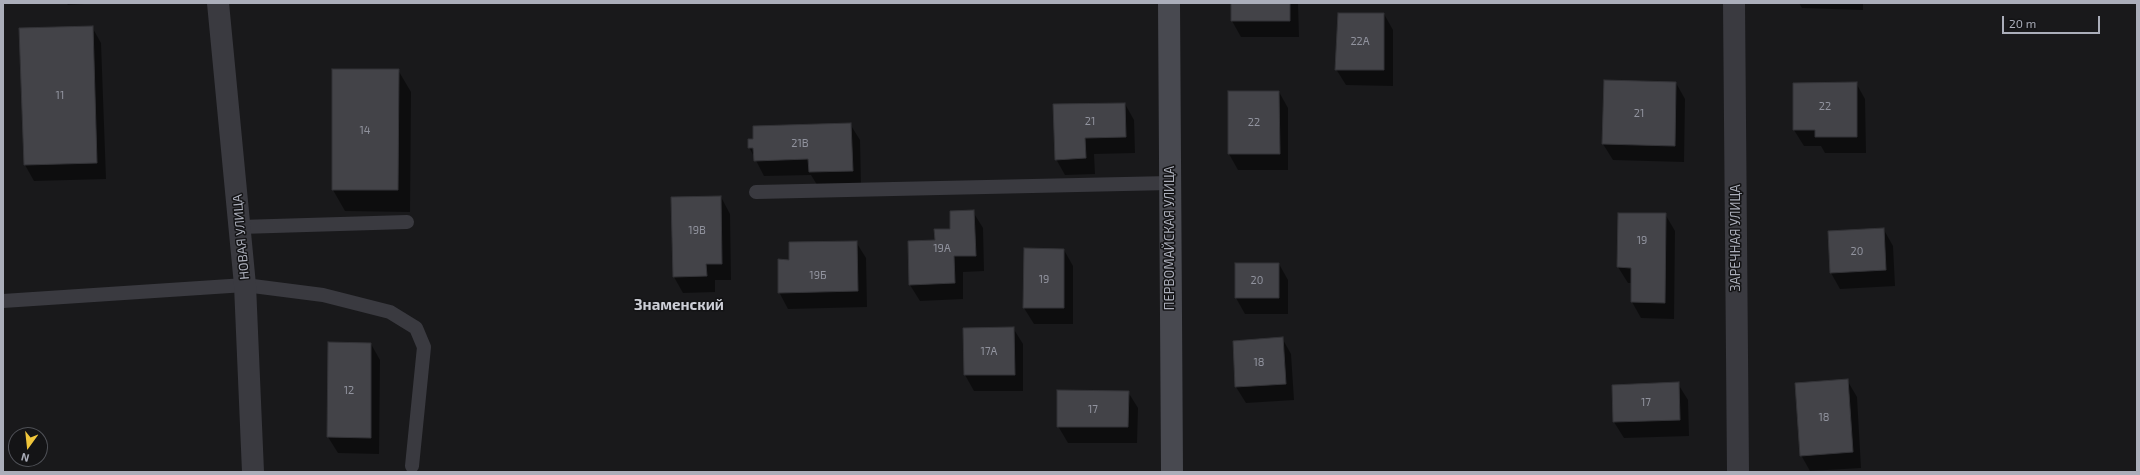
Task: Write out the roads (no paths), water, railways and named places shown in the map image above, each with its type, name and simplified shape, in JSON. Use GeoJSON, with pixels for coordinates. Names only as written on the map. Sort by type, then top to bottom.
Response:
{"type":"FeatureCollection","features":[{"type":"Feature","properties":{"kind":"main road","name":"ПЕРВОМАЙСКАЯ УЛИЦА"},"geometry":{"type":"LineString","coordinates":[[1169,3],[1172,472]]}},
{"type":"Feature","properties":{"kind":"street","name":"НОВАЯ УЛИЦА"},"geometry":{"type":"LineString","coordinates":[[218,3],[245,285],[253,472]]}},
{"type":"Feature","properties":{"kind":"street","name":"ЗАРЕЧНАЯ УЛИЦА"},"geometry":{"type":"LineString","coordinates":[[1734,3],[1738,472]]}},
{"type":"Feature","properties":{"kind":"lane"},"geometry":{"type":"LineString","coordinates":[[756,192],[1170,183]]}},
{"type":"Feature","properties":{"kind":"lane"},"geometry":{"type":"LineString","coordinates":[[240,227],[407,222]]}},
{"type":"Feature","properties":{"kind":"lane"},"geometry":{"type":"LineString","coordinates":[[3,302],[245,285],[323,295],[390,312],[416,328],[424,347],[412,466]]}},
{"type":"Feature","properties":{"kind":"district","name":"Знаменский"},"geometry":{"type":"Point","coordinates":[679,305]}}]}
